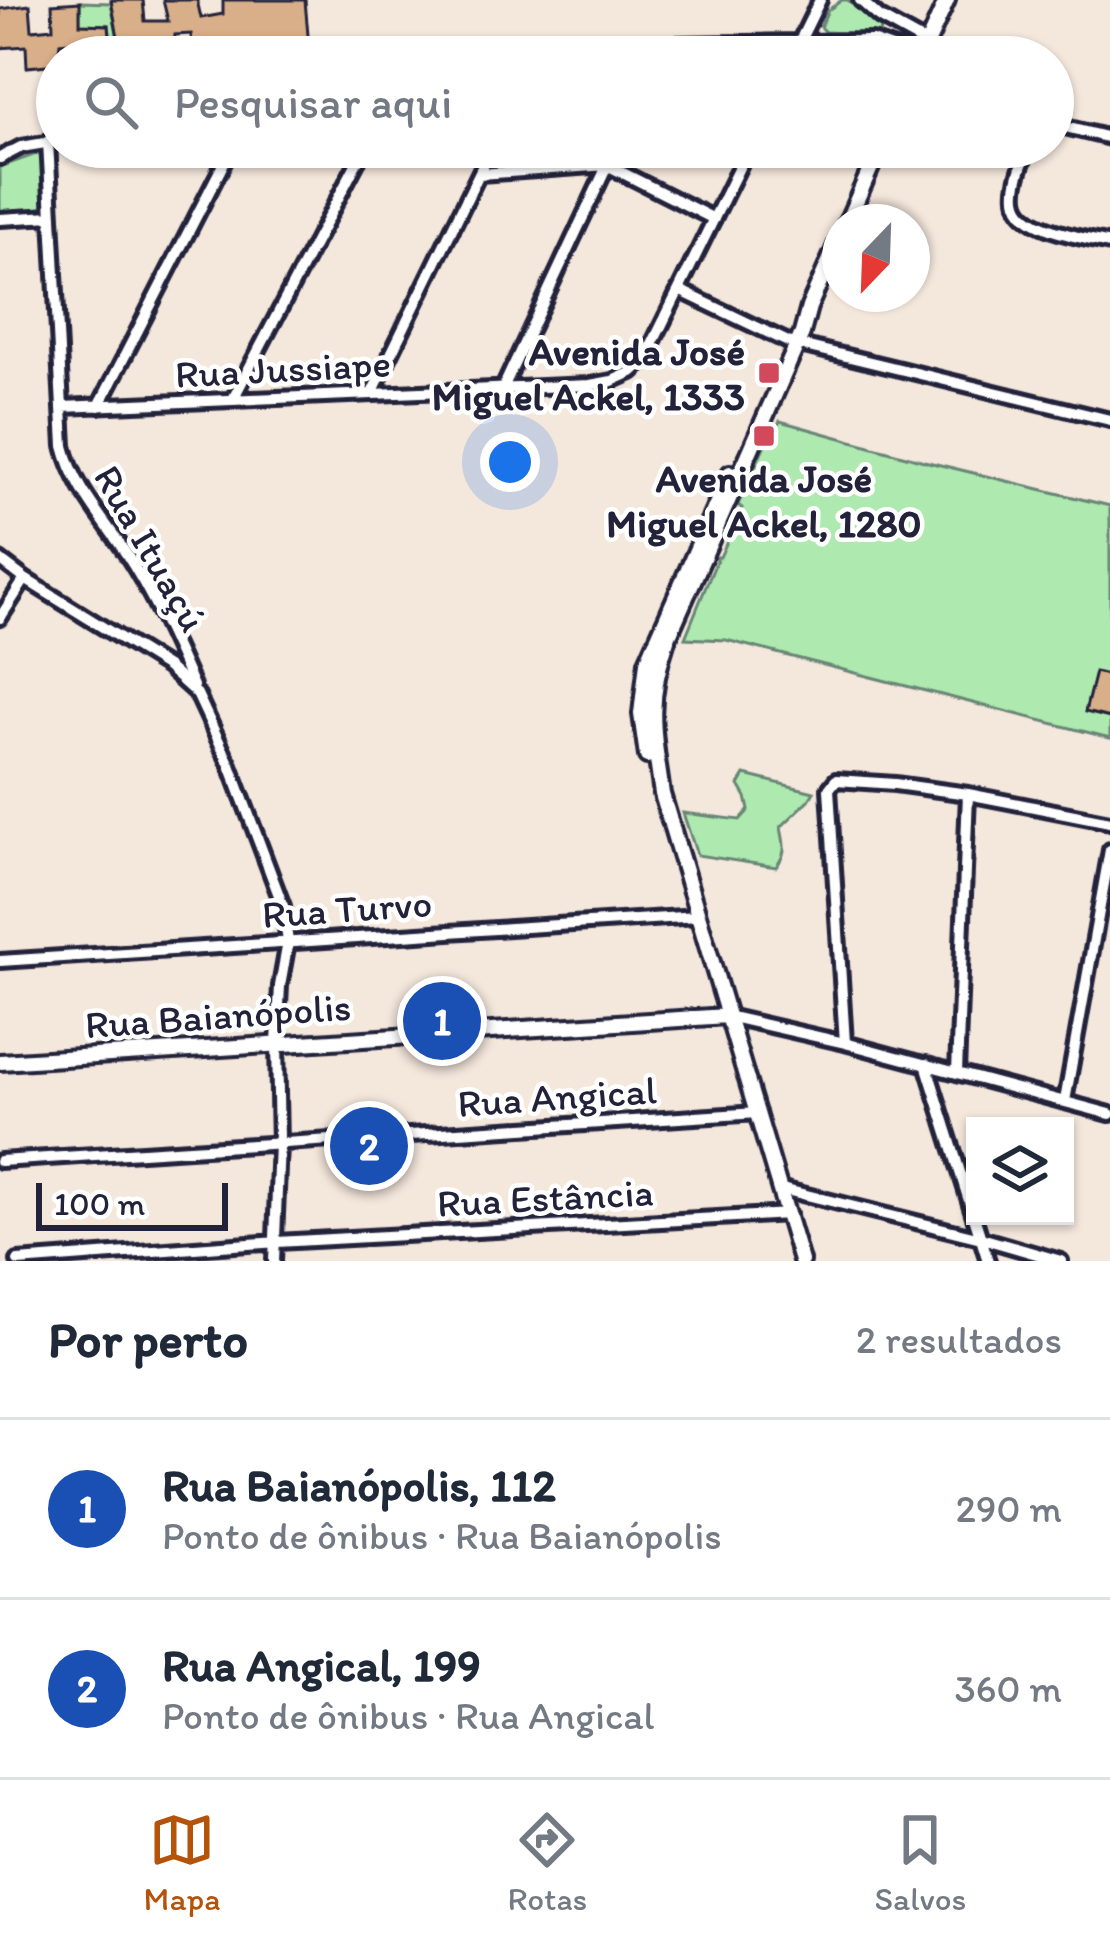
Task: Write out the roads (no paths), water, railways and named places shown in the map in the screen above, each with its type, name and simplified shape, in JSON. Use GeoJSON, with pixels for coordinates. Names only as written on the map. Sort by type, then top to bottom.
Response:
{"type":"FeatureCollection","features":[{"type":"Feature","properties":{"kind":"street"},"geometry":{"type":"LineString","coordinates":[[802,36],[820,0]]}},
{"type":"Feature","properties":{"kind":"street"},"geometry":{"type":"LineString","coordinates":[[860,0],[904,36]]}},
{"type":"Feature","properties":{"kind":"street"},"geometry":{"type":"LineString","coordinates":[[932,36],[947,0]]}},
{"type":"Feature","properties":{"kind":"street"},"geometry":{"type":"LineString","coordinates":[[884,36],[889,23]]}},
{"type":"Feature","properties":{"kind":"street"},"geometry":{"type":"LineString","coordinates":[[1074,129],[1110,137]]}},
{"type":"Feature","properties":{"kind":"street"},"geometry":{"type":"LineString","coordinates":[[0,158],[36,144]]}},
{"type":"Feature","properties":{"kind":"street","name":"Rua Ituaçú"},"geometry":{"type":"LineString","coordinates":[[52,168],[64,446],[69,465],[127,554],[175,645],[230,765],[283,906],[288,942]]}},
{"type":"Feature","properties":{"kind":"street"},"geometry":{"type":"LineString","coordinates":[[99,406],[221,168]]}},
{"type":"Feature","properties":{"kind":"street"},"geometry":{"type":"LineString","coordinates":[[233,399],[354,168]]}},
{"type":"Feature","properties":{"kind":"street"},"geometry":{"type":"LineString","coordinates":[[372,393],[482,168]]}},
{"type":"Feature","properties":{"kind":"street"},"geometry":{"type":"LineString","coordinates":[[479,174],[564,168]]}},
{"type":"Feature","properties":{"kind":"street"},"geometry":{"type":"LineString","coordinates":[[502,390],[606,168]]}},
{"type":"Feature","properties":{"kind":"street"},"geometry":{"type":"LineString","coordinates":[[613,168],[714,219]]}},
{"type":"Feature","properties":{"kind":"street"},"geometry":{"type":"LineString","coordinates":[[738,168],[679,290],[793,343],[1110,420]]}},
{"type":"Feature","properties":{"kind":"street"},"geometry":{"type":"LineString","coordinates":[[855,204],[871,168]]}},
{"type":"Feature","properties":{"kind":"street"},"geometry":{"type":"LineString","coordinates":[[1023,168],[1017,202],[1023,213],[1043,227],[1110,244]]}},
{"type":"Feature","properties":{"kind":"street"},"geometry":{"type":"LineString","coordinates":[[0,219],[52,216]]}},
{"type":"Feature","properties":{"kind":"street"},"geometry":{"type":"LineString","coordinates":[[801,1261],[662,794],[652,729],[658,665],[822,278]]}},
{"type":"Feature","properties":{"kind":"street","name":"Rua Jussiape"},"geometry":{"type":"LineString","coordinates":[[62,407],[502,390],[612,381],[644,361],[679,290]]}},
{"type":"Feature","properties":{"kind":"street"},"geometry":{"type":"LineString","coordinates":[[0,560],[156,660],[197,694]]}},
{"type":"Feature","properties":{"kind":"street"},"geometry":{"type":"LineString","coordinates":[[0,618],[25,579]]}},
{"type":"Feature","properties":{"kind":"street"},"geometry":{"type":"LineString","coordinates":[[156,660],[171,655],[175,645]]}},
{"type":"Feature","properties":{"kind":"street"},"geometry":{"type":"LineString","coordinates":[[845,1043],[829,789],[836,780],[968,794],[1110,822]]}},
{"type":"Feature","properties":{"kind":"street"},"geometry":{"type":"LineString","coordinates":[[957,1072],[968,794]]}},
{"type":"Feature","properties":{"kind":"street"},"geometry":{"type":"LineString","coordinates":[[1065,1101],[1110,850]]}},
{"type":"Feature","properties":{"kind":"street","name":"Rua Turvo"},"geometry":{"type":"LineString","coordinates":[[0,961],[698,916]]}},
{"type":"Feature","properties":{"kind":"street"},"geometry":{"type":"LineString","coordinates":[[274,1261],[280,986],[288,942]]}},
{"type":"Feature","properties":{"kind":"street"},"geometry":{"type":"LineString","coordinates":[[727,1016],[1110,1114]]}},
{"type":"Feature","properties":{"kind":"street","name":"Rua Baianópolis"},"geometry":{"type":"LineString","coordinates":[[0,1062],[727,1016]]}},
{"type":"Feature","properties":{"kind":"street"},"geometry":{"type":"LineString","coordinates":[[926,1064],[988,1261]]}},
{"type":"Feature","properties":{"kind":"street","name":"Rua Angical"},"geometry":{"type":"LineString","coordinates":[[0,1161],[758,1113]]}},
{"type":"Feature","properties":{"kind":"street"},"geometry":{"type":"LineString","coordinates":[[782,1189],[1061,1261]]}},
{"type":"Feature","properties":{"kind":"street","name":"Rua Estância"},"geometry":{"type":"LineString","coordinates":[[18,1261],[789,1214]]}},
{"type":"Feature","properties":{"kind":"place","name":"Avenida José Miguel Ackel, 1333"},"geometry":{"type":"Point","coordinates":[769,373]}},
{"type":"Feature","properties":{"kind":"place","name":"Avenida José Miguel Ackel, 1280"},"geometry":{"type":"Point","coordinates":[764,436]}},
{"type":"Feature","properties":{"kind":"place","name":"Rua Baianópolis, 112"},"geometry":{"type":"Point","coordinates":[442,1021]}},
{"type":"Feature","properties":{"kind":"place","name":"Rua Angical, 199"},"geometry":{"type":"Point","coordinates":[369,1146]}}]}
